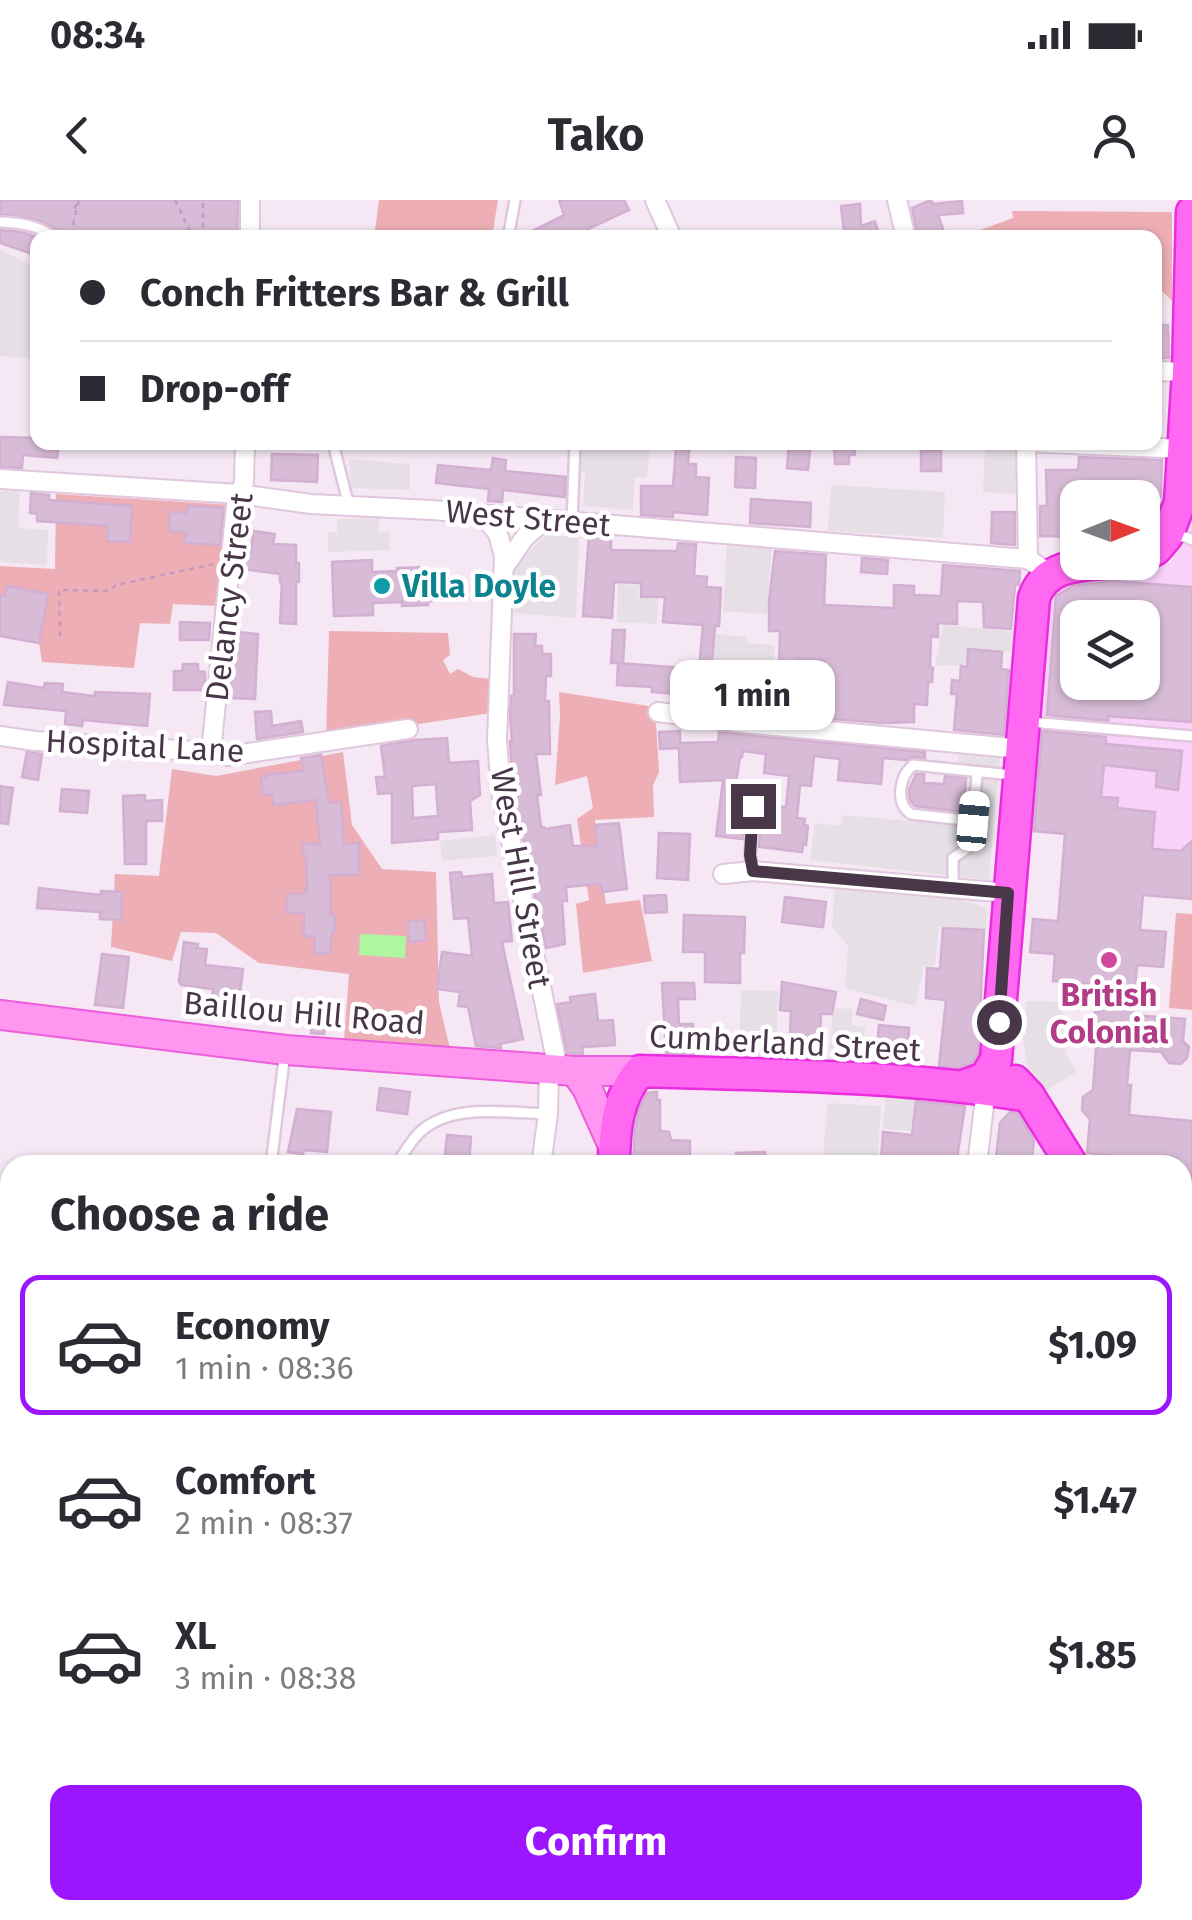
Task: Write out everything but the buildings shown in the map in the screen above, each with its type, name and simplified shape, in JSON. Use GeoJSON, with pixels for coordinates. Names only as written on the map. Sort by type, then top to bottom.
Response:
{"type":"FeatureCollection","features":[{"type":"Feature","properties":{"kind":"highway"},"geometry":{"type":"LineString","coordinates":[[1180,538],[1192,212]]}},
{"type":"Feature","properties":{"kind":"highway"},"geometry":{"type":"LineString","coordinates":[[1060,568],[1039,566],[1032,606],[1008,893],[982,1078],[1029,1096],[1066,1155]]}},
{"type":"Feature","properties":{"kind":"highway"},"geometry":{"type":"LineString","coordinates":[[614,1155],[623,1096],[640,1071]]}},
{"type":"Feature","properties":{"kind":"highway","name":"Cumberland Street"},"geometry":{"type":"LineString","coordinates":[[640,1071],[982,1078]]}},
{"type":"Feature","properties":{"kind":"main road","name":"Baillou Hill Road"},"geometry":{"type":"LineString","coordinates":[[1,1022],[286,1050],[571,1070]]}},
{"type":"Feature","properties":{"kind":"main road","name":"Cumberland Street"},"geometry":{"type":"LineString","coordinates":[[571,1070],[640,1071]]}},
{"type":"Feature","properties":{"kind":"main road"},"geometry":{"type":"LineString","coordinates":[[571,1070],[587,1088],[613,1155]]}},
{"type":"Feature","properties":{"kind":"street"},"geometry":{"type":"LineString","coordinates":[[250,200],[250,230]]}},
{"type":"Feature","properties":{"kind":"street"},"geometry":{"type":"LineString","coordinates":[[655,200],[668,230]]}},
{"type":"Feature","properties":{"kind":"street"},"geometry":{"type":"LineString","coordinates":[[897,200],[903,230]]}},
{"type":"Feature","properties":{"kind":"street"},"geometry":{"type":"LineString","coordinates":[[1162,372],[1188,372]]}},
{"type":"Feature","properties":{"kind":"street"},"geometry":{"type":"LineString","coordinates":[[1162,448],[1185,449]]}},
{"type":"Feature","properties":{"kind":"street","name":"Delancy Street"},"geometry":{"type":"LineString","coordinates":[[210,752],[245,450]]}},
{"type":"Feature","properties":{"kind":"street"},"geometry":{"type":"LineString","coordinates":[[1027,450],[1039,566]]}},
{"type":"Feature","properties":{"kind":"street","name":"West Street"},"geometry":{"type":"LineString","coordinates":[[0,479],[239,494],[311,504],[544,520],[1039,566]]}},
{"type":"Feature","properties":{"kind":"street","name":"West Hill Street"},"geometry":{"type":"LineString","coordinates":[[482,515],[498,534],[504,551],[497,740],[501,792],[571,1070],[548,1114],[542,1155]]}},
{"type":"Feature","properties":{"kind":"street"},"geometry":{"type":"LineString","coordinates":[[504,566],[525,536],[544,520]]}},
{"type":"Feature","properties":{"kind":"street"},"geometry":{"type":"LineString","coordinates":[[658,712],[1021,748]]}},
{"type":"Feature","properties":{"kind":"street","name":"Hospital Lane"},"geometry":{"type":"LineString","coordinates":[[0,736],[228,756],[408,729]]}},
{"type":"Feature","properties":{"kind":"street"},"geometry":{"type":"LineString","coordinates":[[723,874],[753,871],[1008,893]]}},
{"type":"Feature","properties":{"kind":"street"},"geometry":{"type":"LineString","coordinates":[[978,1155],[982,1078]]}},
{"type":"Feature","properties":{"kind":"lane"},"geometry":{"type":"LineString","coordinates":[[509,230],[515,200]]}},
{"type":"Feature","properties":{"kind":"lane"},"geometry":{"type":"LineString","coordinates":[[0,222],[44,230]]}},
{"type":"Feature","properties":{"kind":"lane"},"geometry":{"type":"LineString","coordinates":[[335,450],[350,506]]}},
{"type":"Feature","properties":{"kind":"lane"},"geometry":{"type":"LineString","coordinates":[[572,523],[574,450]]}},
{"type":"Feature","properties":{"kind":"lane"},"geometry":{"type":"LineString","coordinates":[[973,821],[906,811],[901,803],[902,783],[908,769],[914,766],[977,774],[1021,748],[1192,736]]}},
{"type":"Feature","properties":{"kind":"lane"},"geometry":{"type":"LineString","coordinates":[[953,888],[953,858],[971,846],[977,774]]}},
{"type":"Feature","properties":{"kind":"lane"},"geometry":{"type":"LineString","coordinates":[[753,806],[753,871]]}},
{"type":"Feature","properties":{"kind":"lane"},"geometry":{"type":"LineString","coordinates":[[273,1155],[286,1050]]}},
{"type":"Feature","properties":{"kind":"lane"},"geometry":{"type":"LineString","coordinates":[[404,1155],[421,1132],[448,1116],[471,1112],[548,1114]]}},
{"type":"Feature","properties":{"kind":"path"},"geometry":{"type":"LineString","coordinates":[[175,200],[189,230]]}},
{"type":"Feature","properties":{"kind":"path"},"geometry":{"type":"LineString","coordinates":[[203,200],[203,230]]}},
{"type":"Feature","properties":{"kind":"path"},"geometry":{"type":"LineString","coordinates":[[60,636],[59,590],[110,591],[116,585],[230,560]]}},
{"type":"Feature","properties":{"kind":"shaded area"},"geometry":{"type":"Polygon","coordinates":[[[379,200],[498,200],[493,230],[375,230],[379,200]]]}},
{"type":"Feature","properties":{"kind":"shaded area"},"geometry":{"type":"Polygon","coordinates":[[[1012,211],[1172,212],[1172,301],[1162,291],[1162,230],[980,230],[1013,218],[1012,211]]]}},
{"type":"Feature","properties":{"kind":"shaded area"},"geometry":{"type":"Polygon","coordinates":[[[0,250],[30,265],[30,358],[0,356],[0,250]]]}},
{"type":"Feature","properties":{"kind":"shaded area"},"geometry":{"type":"Polygon","coordinates":[[[578,450],[649,450],[647,478],[635,477],[633,510],[583,506],[585,472],[577,471],[578,450]]]}},
{"type":"Feature","properties":{"kind":"shaded area"},"geometry":{"type":"Polygon","coordinates":[[[985,450],[1023,450],[1020,494],[983,492],[985,450]]]}},
{"type":"Feature","properties":{"kind":"shaded area"},"geometry":{"type":"Polygon","coordinates":[[[349,459],[410,464],[410,490],[351,488],[349,459]]]}},
{"type":"Feature","properties":{"kind":"shaded area"},"geometry":{"type":"Polygon","coordinates":[[[831,485],[945,492],[943,538],[828,531],[831,485]]]}},
{"type":"Feature","properties":{"kind":"shaded area"},"geometry":{"type":"Polygon","coordinates":[[[0,491],[20,492],[18,528],[48,530],[47,565],[0,562],[0,491]]]}},
{"type":"Feature","properties":{"kind":"shaded area"},"geometry":{"type":"Polygon","coordinates":[[[1192,491],[1192,842],[1184,852],[1149,849],[1155,812],[1117,808],[1118,798],[1102,797],[1098,837],[1023,830],[1047,584],[1060,579],[1160,580],[1160,563],[1171,562],[1192,491]]]}},
{"type":"Feature","properties":{"kind":"shaded area"},"geometry":{"type":"Polygon","coordinates":[[[56,494],[232,505],[221,606],[173,604],[170,624],[140,623],[134,668],[42,662],[39,643],[48,594],[7,586],[5,596],[0,595],[0,566],[55,569],[56,494]]]}},
{"type":"Feature","properties":{"kind":"shaded area"},"geometry":{"type":"Polygon","coordinates":[[[379,518],[379,532],[389,532],[390,550],[328,552],[328,533],[337,532],[337,519],[379,518]]]}},
{"type":"Feature","properties":{"kind":"shaded area"},"geometry":{"type":"Polygon","coordinates":[[[546,535],[579,537],[576,618],[512,613],[514,566],[546,535]]]}},
{"type":"Feature","properties":{"kind":"shaded area"},"geometry":{"type":"Polygon","coordinates":[[[727,541],[772,543],[767,614],[723,611],[727,541]]]}},
{"type":"Feature","properties":{"kind":"shaded area"},"geometry":{"type":"Polygon","coordinates":[[[618,584],[638,585],[638,598],[658,599],[657,624],[617,622],[618,584]]]}},
{"type":"Feature","properties":{"kind":"shaded area"},"geometry":{"type":"Polygon","coordinates":[[[943,625],[1014,631],[1013,652],[967,649],[965,665],[935,666],[943,625]]]}},
{"type":"Feature","properties":{"kind":"shaded area"},"geometry":{"type":"Polygon","coordinates":[[[329,631],[448,633],[450,655],[443,660],[450,674],[458,669],[473,677],[492,679],[491,713],[326,738],[329,631]]]}},
{"type":"Feature","properties":{"kind":"shaded area"},"geometry":{"type":"Polygon","coordinates":[[[715,634],[746,637],[747,643],[775,645],[770,710],[743,707],[746,673],[712,670],[715,634]]]}},
{"type":"Feature","properties":{"kind":"shaded area"},"geometry":{"type":"Polygon","coordinates":[[[559,692],[655,707],[659,772],[653,785],[654,817],[595,820],[606,904],[640,900],[652,961],[583,973],[576,904],[589,900],[577,819],[593,808],[587,776],[555,785],[559,692]]]}},
{"type":"Feature","properties":{"kind":"shaded area"},"geometry":{"type":"Polygon","coordinates":[[[343,752],[352,825],[382,869],[436,872],[439,1002],[450,1049],[344,1040],[349,974],[259,963],[216,933],[181,932],[172,961],[111,947],[115,874],[159,876],[172,769],[216,776],[343,752]]]}},
{"type":"Feature","properties":{"kind":"shaded area"},"geometry":{"type":"Polygon","coordinates":[[[959,753],[1000,758],[989,880],[810,860],[815,823],[841,826],[843,815],[965,826],[971,772],[957,770],[959,753]]]}},
{"type":"Feature","properties":{"kind":"shaded area"},"geometry":{"type":"Polygon","coordinates":[[[495,835],[497,856],[442,861],[440,841],[495,835]]]}},
{"type":"Feature","properties":{"kind":"shaded area"},"geometry":{"type":"Polygon","coordinates":[[[835,886],[953,897],[987,908],[986,930],[939,926],[935,966],[924,966],[915,1006],[845,988],[848,946],[832,927],[835,886]]]}},
{"type":"Feature","properties":{"kind":"shaded area"},"geometry":{"type":"Polygon","coordinates":[[[1176,913],[1192,914],[1192,1010],[1169,1008],[1176,913]]]}},
{"type":"Feature","properties":{"kind":"shaded area"},"geometry":{"type":"Polygon","coordinates":[[[360,934],[406,936],[405,958],[359,955],[360,934]]]}},
{"type":"Feature","properties":{"kind":"shaded area"},"geometry":{"type":"Polygon","coordinates":[[[741,990],[778,991],[776,1063],[739,1062],[741,990]]]}},
{"type":"Feature","properties":{"kind":"shaded area"},"geometry":{"type":"Polygon","coordinates":[[[1026,1001],[1063,1002],[1066,1054],[1077,1072],[1046,1090],[1027,1066],[1023,1039],[1026,1001]]]}},
{"type":"Feature","properties":{"kind":"shaded area"},"geometry":{"type":"Polygon","coordinates":[[[833,1008],[853,1009],[851,1025],[865,1027],[862,1062],[829,1060],[833,1008]]]}},
{"type":"Feature","properties":{"kind":"shaded area"},"geometry":{"type":"Polygon","coordinates":[[[886,1093],[915,1095],[912,1131],[883,1129],[886,1093]]]}},
{"type":"Feature","properties":{"kind":"shaded area"},"geometry":{"type":"Polygon","coordinates":[[[828,1103],[881,1106],[878,1155],[823,1155],[828,1103]]]}},
{"type":"Feature","properties":{"kind":"place","name":"Villa Doyle"},"geometry":{"type":"Point","coordinates":[382,586]}},
{"type":"Feature","properties":{"kind":"place","name":"British Colonial"},"geometry":{"type":"Point","coordinates":[1109,960]}},
{"type":"Feature","properties":{"kind":"route"},"geometry":{"type":"LineString","coordinates":[[753,806],[753,871],[1008,893],[999,1022]]}}]}
